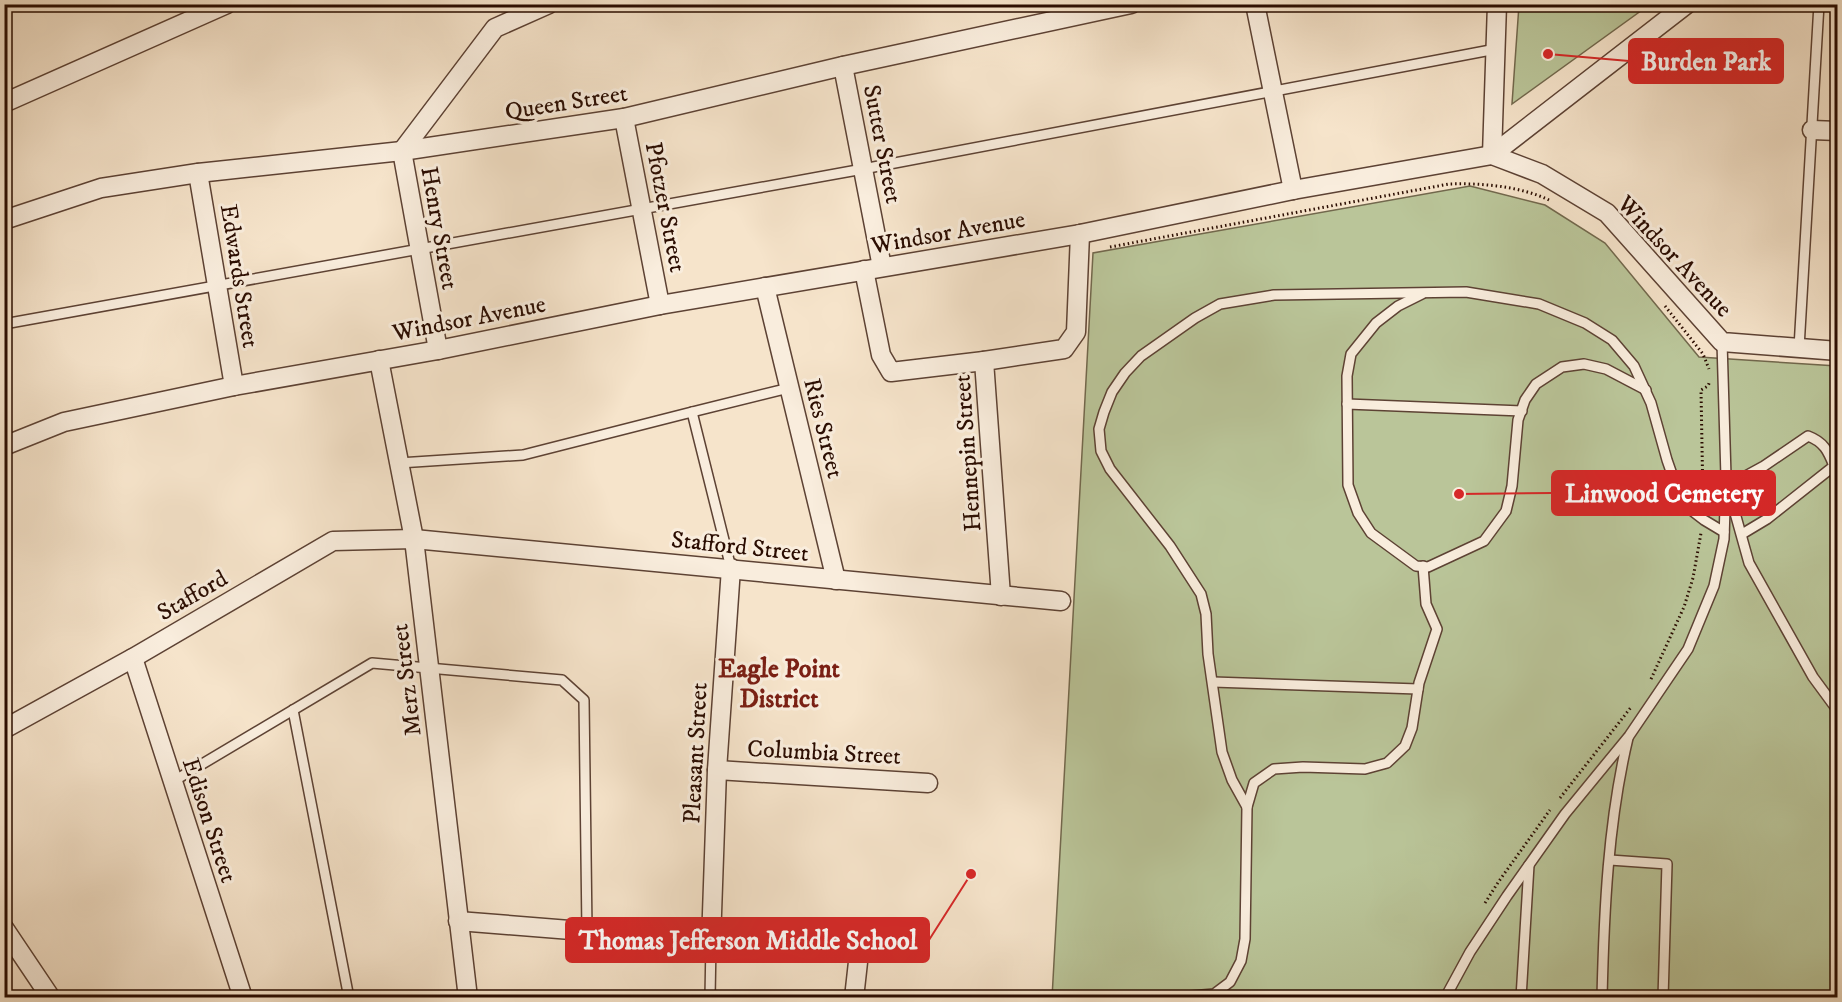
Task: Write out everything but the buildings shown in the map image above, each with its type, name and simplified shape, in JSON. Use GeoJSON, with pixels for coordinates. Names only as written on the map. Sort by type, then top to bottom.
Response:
{"type":"FeatureCollection","features":[{"type":"Feature","properties":{"kind":"street"},"geometry":{"type":"LineString","coordinates":[[4,103],[185,13],[227,4]]}},
{"type":"Feature","properties":{"kind":"street"},"geometry":{"type":"LineString","coordinates":[[402,151],[495,28],[549,4]]}},
{"type":"Feature","properties":{"kind":"street","name":"Queen Street"},"geometry":{"type":"LineString","coordinates":[[4,220],[101,188],[198,173],[402,151],[624,118],[843,66],[1131,4]]}},
{"type":"Feature","properties":{"kind":"street"},"geometry":{"type":"LineString","coordinates":[[1254,4],[1293,190]]}},
{"type":"Feature","properties":{"kind":"street"},"geometry":{"type":"LineString","coordinates":[[1492,155],[1497,4]]}},
{"type":"Feature","properties":{"kind":"street"},"geometry":{"type":"LineString","coordinates":[[1492,155],[1687,4]]}},
{"type":"Feature","properties":{"kind":"street","name":"Sutter Street"},"geometry":{"type":"LineString","coordinates":[[843,66],[882,267]]}},
{"type":"Feature","properties":{"kind":"street","name":"Pfotzer Street"},"geometry":{"type":"LineString","coordinates":[[624,118],[660,305]]}},
{"type":"Feature","properties":{"kind":"street"},"geometry":{"type":"LineString","coordinates":[[1812,130],[1838,131]]}},
{"type":"Feature","properties":{"kind":"street","name":"Henry Street"},"geometry":{"type":"LineString","coordinates":[[402,151],[438,350]]}},
{"type":"Feature","properties":{"kind":"street","name":"Windsor Avenue"},"geometry":{"type":"LineString","coordinates":[[4,446],[64,422],[234,386],[438,350],[660,305],[1080,234],[1293,190],[1492,155],[1542,174],[1607,213],[1722,342],[1838,351]]}},
{"type":"Feature","properties":{"kind":"street","name":"Edwards Street"},"geometry":{"type":"LineString","coordinates":[[198,173],[234,386]]}},
{"type":"Feature","properties":{"kind":"street","name":"Hennepin Street"},"geometry":{"type":"LineString","coordinates":[[1001,596],[984,362],[1064,349],[1076,332],[1080,234]]}},
{"type":"Feature","properties":{"kind":"street"},"geometry":{"type":"LineString","coordinates":[[864,270],[881,355],[891,372],[984,362]]}},
{"type":"Feature","properties":{"kind":"street","name":"Ries Street"},"geometry":{"type":"LineString","coordinates":[[765,287],[836,580]]}},
{"type":"Feature","properties":{"kind":"street","name":"Merz Street"},"geometry":{"type":"LineString","coordinates":[[379,360],[414,538],[468,998]]}},
{"type":"Feature","properties":{"kind":"street","name":"Stafford Street"},"geometry":{"type":"LineString","coordinates":[[414,538],[1061,601]]}},
{"type":"Feature","properties":{"kind":"street","name":"Stafford"},"geometry":{"type":"LineString","coordinates":[[4,729],[133,658],[333,541],[414,538]]}},
{"type":"Feature","properties":{"kind":"street","name":"Pleasant Street"},"geometry":{"type":"LineString","coordinates":[[711,942],[717,770],[730,568]]}},
{"type":"Feature","properties":{"kind":"street","name":"Edison Street"},"geometry":{"type":"LineString","coordinates":[[133,658],[171,782],[243,998]]}},
{"type":"Feature","properties":{"kind":"street","name":"Columbia Street"},"geometry":{"type":"LineString","coordinates":[[717,770],[928,783]]}},
{"type":"Feature","properties":{"kind":"street"},"geometry":{"type":"LineString","coordinates":[[458,921],[859,953],[854,998]]}},
{"type":"Feature","properties":{"kind":"street"},"geometry":{"type":"LineString","coordinates":[[4,928],[51,998]]}},
{"type":"Feature","properties":{"kind":"lane"},"geometry":{"type":"LineString","coordinates":[[1798,348],[1819,4]]}},
{"type":"Feature","properties":{"kind":"lane"},"geometry":{"type":"LineString","coordinates":[[4,324],[863,169],[1496,50]]}},
{"type":"Feature","properties":{"kind":"lane"},"geometry":{"type":"LineString","coordinates":[[1427,292],[1398,306],[1376,323],[1352,354],[1347,376],[1348,485],[1358,513],[1371,533],[1416,566],[1428,567],[1484,541],[1506,511],[1512,486],[1518,420],[1525,399],[1536,384],[1562,367],[1584,364],[1606,369],[1646,390]]}},
{"type":"Feature","properties":{"kind":"lane"},"geometry":{"type":"LineString","coordinates":[[1247,807],[1232,780],[1222,752],[1214,682],[1208,654],[1206,614],[1201,594],[1170,546],[1110,469],[1101,451],[1099,429],[1112,392],[1125,373],[1141,356],[1195,318],[1220,304],[1274,295],[1466,292],[1539,304],[1585,323],[1612,340],[1634,366],[1646,390],[1682,503],[1724,532]]}},
{"type":"Feature","properties":{"kind":"lane"},"geometry":{"type":"LineString","coordinates":[[1445,998],[1470,952],[1530,864],[1565,814],[1629,735],[1688,649],[1714,586],[1724,532],[1726,478],[1722,342]]}},
{"type":"Feature","properties":{"kind":"lane"},"geometry":{"type":"LineString","coordinates":[[399,463],[523,455],[789,388]]}},
{"type":"Feature","properties":{"kind":"lane"},"geometry":{"type":"LineString","coordinates":[[1347,404],[1522,411]]}},
{"type":"Feature","properties":{"kind":"lane"},"geometry":{"type":"LineString","coordinates":[[693,412],[730,568]]}},
{"type":"Feature","properties":{"kind":"lane"},"geometry":{"type":"LineString","coordinates":[[1726,478],[1742,478],[1808,436],[1819,440],[1827,448],[1834,466],[1767,519],[1742,534]]}},
{"type":"Feature","properties":{"kind":"lane"},"geometry":{"type":"LineString","coordinates":[[1726,478],[1749,562],[1813,677],[1838,711]]}},
{"type":"Feature","properties":{"kind":"lane"},"geometry":{"type":"LineString","coordinates":[[1167,998],[1214,994],[1230,982],[1242,961],[1245,939],[1247,807],[1254,783],[1274,769],[1304,766],[1365,769],[1387,763],[1406,746],[1412,728],[1418,689],[1437,629],[1425,604],[1423,566]]}},
{"type":"Feature","properties":{"kind":"lane"},"geometry":{"type":"LineString","coordinates":[[171,782],[372,663],[562,680],[584,700],[586,931]]}},
{"type":"Feature","properties":{"kind":"lane"},"geometry":{"type":"LineString","coordinates":[[1214,682],[1418,689]]}},
{"type":"Feature","properties":{"kind":"lane"},"geometry":{"type":"LineString","coordinates":[[293,710],[349,998]]}},
{"type":"Feature","properties":{"kind":"lane"},"geometry":{"type":"LineString","coordinates":[[1602,998],[1603,948],[1610,860],[1619,776],[1629,735]]}},
{"type":"Feature","properties":{"kind":"lane"},"geometry":{"type":"LineString","coordinates":[[1610,860],[1667,864],[1663,998]]}},
{"type":"Feature","properties":{"kind":"lane"},"geometry":{"type":"LineString","coordinates":[[1521,998],[1530,864]]}},
{"type":"Feature","properties":{"kind":"lane"},"geometry":{"type":"LineString","coordinates":[[710,998],[711,942]]}},
{"type":"Feature","properties":{"kind":"green space"},"geometry":{"type":"Polygon","coordinates":[[[1519,4],[1649,5],[1512,104],[1519,4]]]}},
{"type":"Feature","properties":{"kind":"green space"},"geometry":{"type":"Polygon","coordinates":[[[1470,186],[1545,205],[1605,243],[1699,357],[1837,366],[1837,997],[1052,998],[1093,253],[1470,186]]]}},
{"type":"Feature","properties":{"kind":"place","name":"Burden Park"},"geometry":{"type":"Point","coordinates":[1548,54]}},
{"type":"Feature","properties":{"kind":"place","name":"Linwood Cemetery"},"geometry":{"type":"Point","coordinates":[1459,494]}},
{"type":"Feature","properties":{"kind":"place","name":"Thomas Jefferson Middle School"},"geometry":{"type":"Point","coordinates":[971,874]}},
{"type":"Feature","properties":{"kind":"district","name":"Eagle Point District"},"geometry":{"type":"Point","coordinates":[779,683]}}]}
